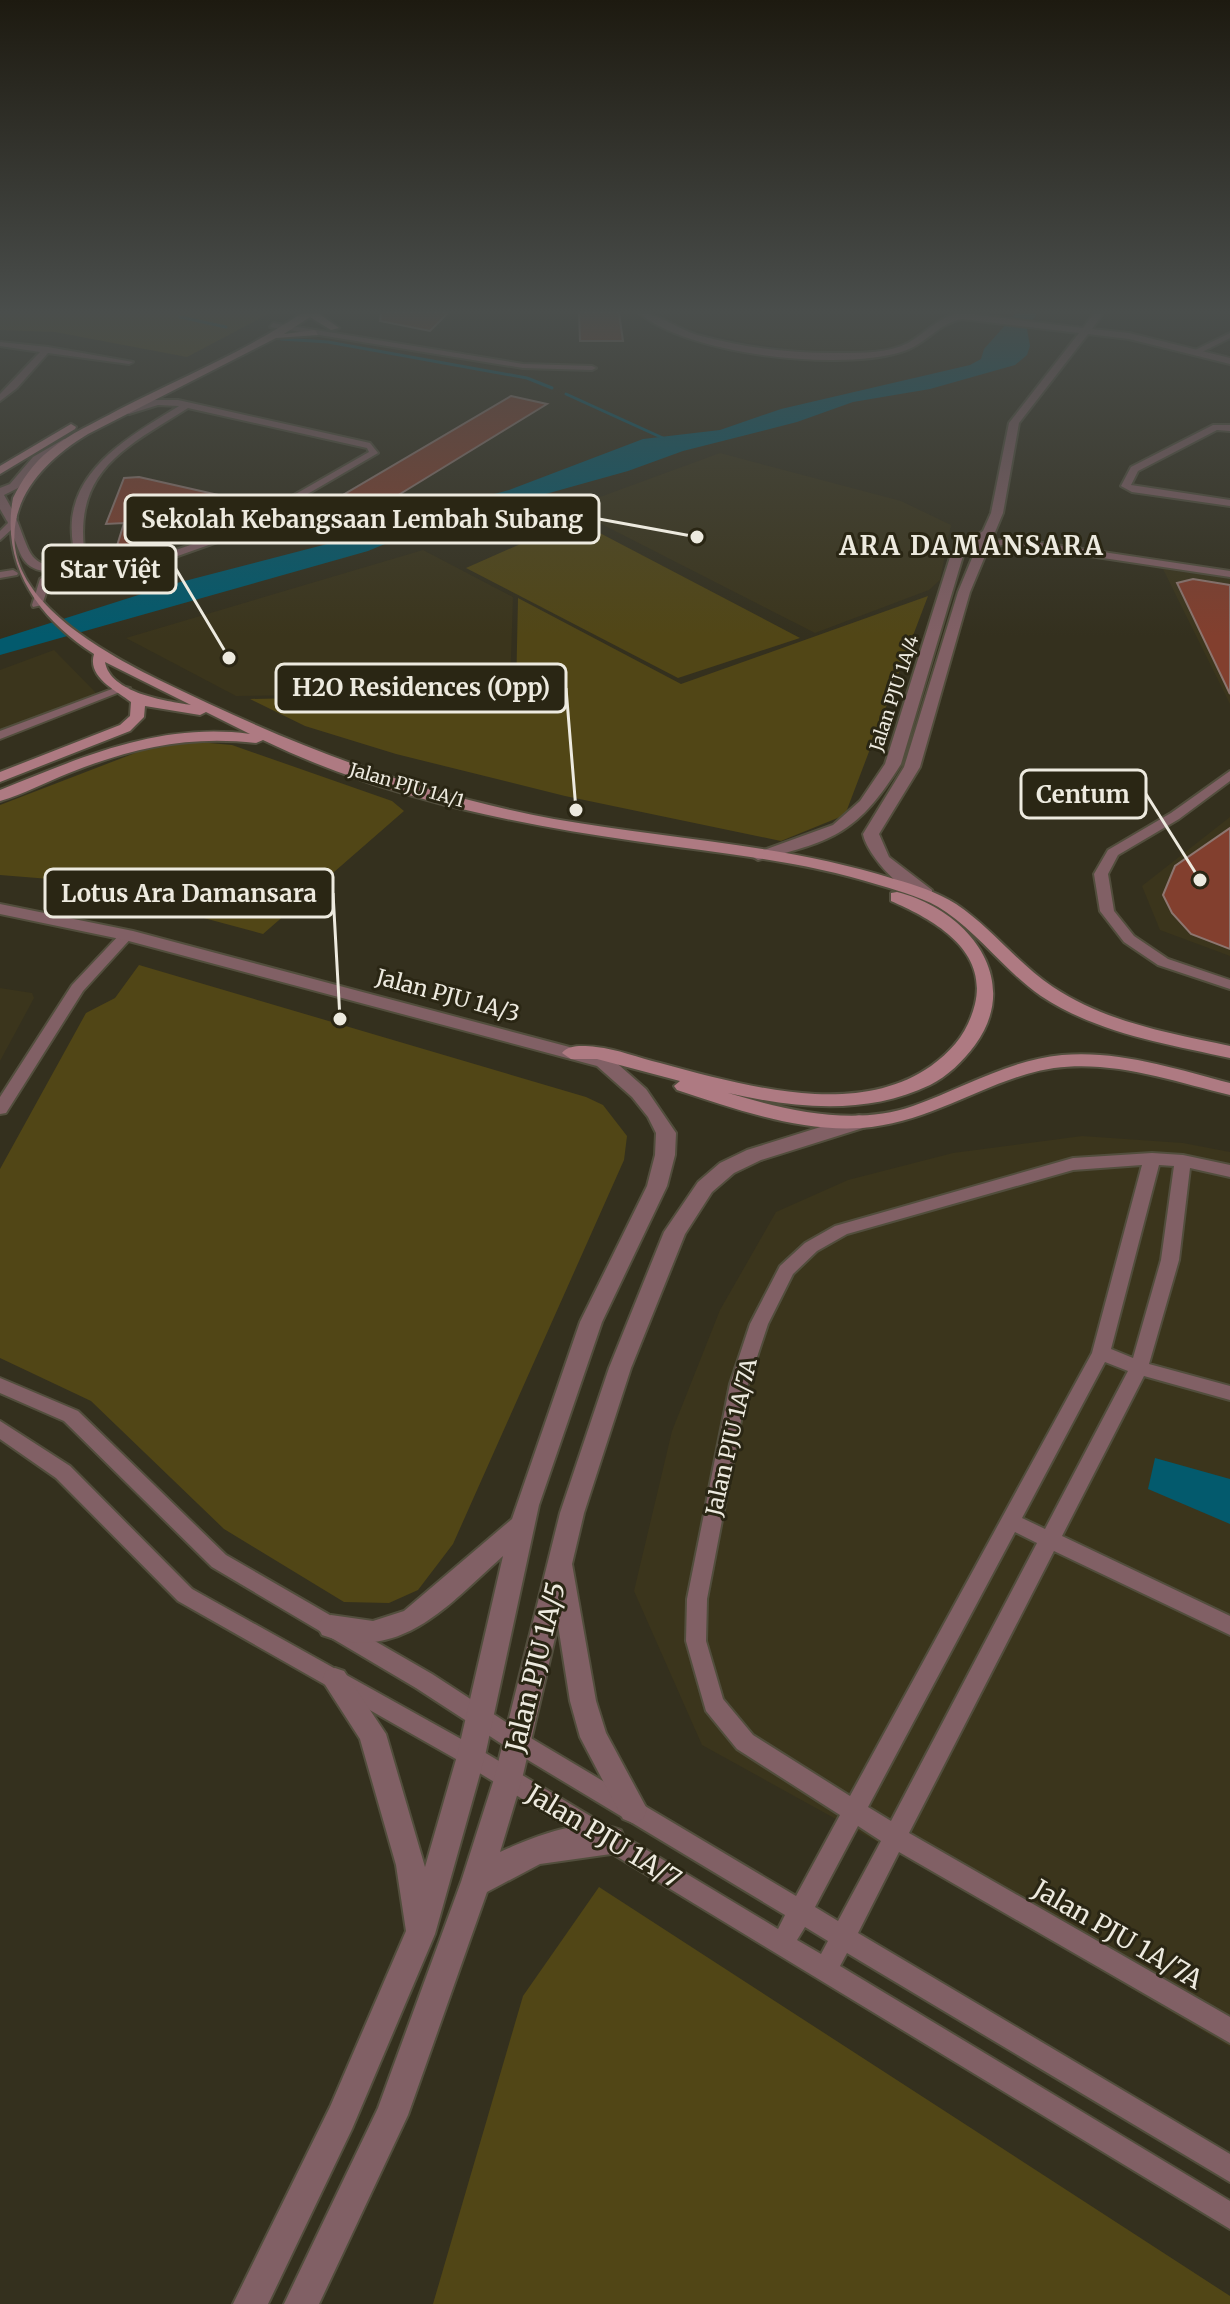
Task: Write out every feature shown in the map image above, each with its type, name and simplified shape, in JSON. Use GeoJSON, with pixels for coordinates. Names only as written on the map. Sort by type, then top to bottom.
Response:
{"type":"FeatureCollection","features":[{"type":"Feature","properties":{"kind":"main road"},"geometry":{"type":"LineString","coordinates":[[0,471],[38,445],[84,421]]}},
{"type":"Feature","properties":{"kind":"main road"},"geometry":{"type":"LineString","coordinates":[[10,522],[39,465],[75,437],[106,421]]}},
{"type":"Feature","properties":{"kind":"main road","name":"Jalan PJU 1A/1"},"geometry":{"type":"LineString","coordinates":[[10,522],[6,574],[37,605],[98,654],[287,746],[439,796],[545,821],[758,855],[870,878],[926,894],[984,934],[1026,976],[1090,1016],[1121,1028],[1230,1052]]}},
{"type":"Feature","properties":{"kind":"main road"},"geometry":{"type":"LineString","coordinates":[[98,654],[101,672],[138,701],[219,713]]}},
{"type":"Feature","properties":{"kind":"main road"},"geometry":{"type":"LineString","coordinates":[[0,777],[125,728],[137,717],[138,701]]}},
{"type":"Feature","properties":{"kind":"main road"},"geometry":{"type":"LineString","coordinates":[[0,796],[131,743],[156,737],[217,733],[287,746]]}},
{"type":"Feature","properties":{"kind":"main road"},"geometry":{"type":"LineString","coordinates":[[571,1053],[597,1053],[772,1095],[839,1100],[881,1096],[936,1075],[956,1058],[985,1010],[987,984],[973,949],[942,920],[912,902],[676,850],[656,840]]}},
{"type":"Feature","properties":{"kind":"main road"},"geometry":{"type":"LineString","coordinates":[[604,1062],[758,1108],[859,1122],[913,1113],[1014,1071],[1062,1061],[1121,1064],[1230,1089]]}},
{"type":"Feature","properties":{"kind":"street"},"geometry":{"type":"LineString","coordinates":[[81,565],[74,519],[90,478],[120,448],[159,421]]}},
{"type":"Feature","properties":{"kind":"street"},"geometry":{"type":"LineString","coordinates":[[75,437],[37,459],[14,486],[0,496],[29,562],[39,568],[63,569],[172,555],[223,539],[374,453],[370,446],[256,421]]}},
{"type":"Feature","properties":{"kind":"street","name":"Jalan PJU 1A/4"},"geometry":{"type":"LineString","coordinates":[[926,894],[884,860],[871,841],[871,834],[912,767],[961,601],[987,538],[1016,421]]}},
{"type":"Feature","properties":{"kind":"street"},"geometry":{"type":"LineString","coordinates":[[1230,428],[1216,427],[1134,469],[1126,486],[1230,503]]}},
{"type":"Feature","properties":{"kind":"street"},"geometry":{"type":"LineString","coordinates":[[0,537],[10,522]]}},
{"type":"Feature","properties":{"kind":"street","name":"Jalan PJU 1A/4"},"geometry":{"type":"LineString","coordinates":[[758,855],[810,843],[836,832],[849,824],[875,794],[893,764],[957,554],[987,538]]}},
{"type":"Feature","properties":{"kind":"street"},"geometry":{"type":"LineString","coordinates":[[987,538],[1230,574]]}},
{"type":"Feature","properties":{"kind":"street"},"geometry":{"type":"LineString","coordinates":[[37,605],[45,579],[63,569]]}},
{"type":"Feature","properties":{"kind":"street"},"geometry":{"type":"LineString","coordinates":[[0,735],[124,688]]}},
{"type":"Feature","properties":{"kind":"street"},"geometry":{"type":"LineString","coordinates":[[1230,775],[1175,816],[1113,853],[1101,874],[1107,911],[1129,939],[1163,962],[1230,985]]}},
{"type":"Feature","properties":{"kind":"street"},"geometry":{"type":"LineString","coordinates":[[875,794],[895,796]]}},
{"type":"Feature","properties":{"kind":"street","name":"Jalan PJU 1A/3"},"geometry":{"type":"LineString","coordinates":[[0,909],[127,935],[604,1062]]}},
{"type":"Feature","properties":{"kind":"street"},"geometry":{"type":"LineString","coordinates":[[0,1109],[77,988],[127,935]]}},
{"type":"Feature","properties":{"kind":"street","name":"Jalan PJU 1A/5"},"geometry":{"type":"LineString","coordinates":[[250,2304],[341,2118],[420,1934],[481,1718],[523,1524],[591,1322],[657,1186],[665,1155],[666,1133],[639,1093],[604,1062]]}},
{"type":"Feature","properties":{"kind":"street","name":"Jalan PJU 1A/5"},"geometry":{"type":"LineString","coordinates":[[301,2304],[392,2115],[476,1882],[508,1779],[572,1513],[620,1368],[675,1232],[705,1187],[727,1168],[754,1155],[859,1122]]}},
{"type":"Feature","properties":{"kind":"street"},"geometry":{"type":"LineString","coordinates":[[782,1945],[1101,1353],[1152,1159]]}},
{"type":"Feature","properties":{"kind":"street","name":"Jalan PJU 1A/7A"},"geometry":{"type":"LineString","coordinates":[[1230,1171],[1183,1161],[1152,1159],[1073,1164],[841,1230],[811,1247],[786,1270],[759,1324],[733,1415],[697,1599],[696,1641],[714,1704],[728,1726],[745,1742],[854,1808],[895,1837],[1230,2031]]}},
{"type":"Feature","properties":{"kind":"street"},"geometry":{"type":"LineString","coordinates":[[825,1971],[1139,1368],[1170,1260],[1183,1161]]}},
{"type":"Feature","properties":{"kind":"street"},"geometry":{"type":"LineString","coordinates":[[1101,1353],[1139,1368],[1230,1393]]}},
{"type":"Feature","properties":{"kind":"street","name":"Jalan PJU 1A/7"},"geometry":{"type":"LineString","coordinates":[[0,1385],[71,1416],[219,1561],[1230,2169]]}},
{"type":"Feature","properties":{"kind":"street","name":"Jalan PJU 1A/7"},"geometry":{"type":"LineString","coordinates":[[0,1429],[63,1472],[185,1595],[471,1756],[1230,2216]]}},
{"type":"Feature","properties":{"kind":"street"},"geometry":{"type":"LineString","coordinates":[[1010,1521],[1230,1626]]}},
{"type":"Feature","properties":{"kind":"street"},"geometry":{"type":"LineString","coordinates":[[331,1627],[373,1633],[413,1619],[523,1524]]}},
{"type":"Feature","properties":{"kind":"street"},"geometry":{"type":"LineString","coordinates":[[561,1561],[583,1701],[594,1737],[633,1809]]}},
{"type":"Feature","properties":{"kind":"street"},"geometry":{"type":"LineString","coordinates":[[335,1680],[377,1746],[410,1865],[420,1934]]}},
{"type":"Feature","properties":{"kind":"street"},"geometry":{"type":"LineString","coordinates":[[476,1882],[511,1861],[552,1844],[611,1840]]}},
{"type":"Feature","properties":{"kind":"shaded area"},"geometry":{"type":"Polygon","coordinates":[[[720,453],[901,501],[951,525],[940,580],[929,590],[815,633],[570,508],[720,453]]]}},
{"type":"Feature","properties":{"kind":"shaded area"},"geometry":{"type":"Polygon","coordinates":[[[575,520],[800,638],[678,678],[466,568],[575,520]]]}},
{"type":"Feature","properties":{"kind":"shaded area"},"geometry":{"type":"Polygon","coordinates":[[[423,550],[513,597],[510,688],[436,694],[236,696],[126,638],[423,550]]]}},
{"type":"Feature","properties":{"kind":"shaded area"},"geometry":{"type":"Polygon","coordinates":[[[1163,569],[1230,579],[1230,704],[1163,569]]]}},
{"type":"Feature","properties":{"kind":"shaded area"},"geometry":{"type":"Polygon","coordinates":[[[928,596],[845,815],[781,841],[565,796],[396,754],[305,726],[250,699],[516,693],[518,598],[681,684],[928,596]]]}},
{"type":"Feature","properties":{"kind":"shaded area"},"geometry":{"type":"Polygon","coordinates":[[[54,650],[97,694],[0,731],[0,670],[54,650]]]}},
{"type":"Feature","properties":{"kind":"shaded area"},"geometry":{"type":"Polygon","coordinates":[[[198,742],[232,745],[392,801],[404,811],[263,934],[62,880],[0,875],[0,805],[148,748],[198,742]]]}},
{"type":"Feature","properties":{"kind":"shaded area"},"geometry":{"type":"Polygon","coordinates":[[[1230,817],[1230,956],[1160,930],[1142,886],[1230,817]]]}},
{"type":"Feature","properties":{"kind":"shaded area"},"geometry":{"type":"Polygon","coordinates":[[[139,965],[586,1097],[603,1105],[627,1136],[624,1160],[453,1544],[418,1590],[389,1603],[344,1602],[224,1529],[91,1401],[0,1358],[0,1169],[86,1013],[115,998],[139,965]]]}},
{"type":"Feature","properties":{"kind":"shaded area"},"geometry":{"type":"Polygon","coordinates":[[[0,988],[32,993],[34,998],[0,1061],[0,988]]]}},
{"type":"Feature","properties":{"kind":"shaded area"},"geometry":{"type":"Polygon","coordinates":[[[1082,1136],[1183,1143],[1230,1152],[1230,2047],[977,1897],[702,1745],[634,1591],[672,1431],[720,1310],[776,1212],[848,1180],[953,1153],[1082,1136]]]}},
{"type":"Feature","properties":{"kind":"shaded area"},"geometry":{"type":"Polygon","coordinates":[[[599,1887],[1230,2296],[1230,2304],[433,2304],[523,1996],[599,1887]]]}},
{"type":"Feature","properties":{"kind":"water"},"geometry":{"type":"Polygon","coordinates":[[[748,421],[801,421],[683,451],[628,471],[421,529],[368,551],[0,655],[0,639],[173,584],[377,531],[408,518],[509,490],[643,439],[720,430],[748,421]]]}},
{"type":"Feature","properties":{"kind":"water"},"geometry":{"type":"Polygon","coordinates":[[[1155,1458],[1230,1479],[1230,1524],[1148,1489],[1155,1458]]]}},
{"type":"Feature","properties":{"kind":"building"},"geometry":{"type":"Polygon","coordinates":[[[469,421],[520,421],[382,505],[343,495],[469,421]]]}},
{"type":"Feature","properties":{"kind":"building"},"geometry":{"type":"Polygon","coordinates":[[[139,477],[236,499],[229,514],[170,542],[116,549],[124,523],[106,524],[124,478],[139,477]]]}},
{"type":"Feature","properties":{"kind":"building"},"geometry":{"type":"Polygon","coordinates":[[[1193,579],[1230,585],[1230,694],[1177,583],[1193,579]]]}},
{"type":"Feature","properties":{"kind":"building"},"geometry":{"type":"Polygon","coordinates":[[[1230,828],[1230,949],[1191,934],[1172,913],[1163,895],[1175,866],[1230,828]]]}},
{"type":"Feature","properties":{"kind":"waterway"},"geometry":{"type":"LineString","coordinates":[[624,421],[665,439]]}},
{"type":"Feature","properties":{"kind":"place","name":"Sekolah Kebangsaan Lembah Subang"},"geometry":{"type":"Point","coordinates":[697,537]}},
{"type":"Feature","properties":{"kind":"place","name":"Star Việt"},"geometry":{"type":"Point","coordinates":[229,658]}},
{"type":"Feature","properties":{"kind":"place","name":"H2O Residences (Opp)"},"geometry":{"type":"Point","coordinates":[576,810]}},
{"type":"Feature","properties":{"kind":"place","name":"Centum"},"geometry":{"type":"Point","coordinates":[1200,880]}},
{"type":"Feature","properties":{"kind":"place","name":"Lotus Ara Damansara"},"geometry":{"type":"Point","coordinates":[340,1019]}},
{"type":"Feature","properties":{"kind":"district","name":"ARA DAMANSARA"},"geometry":{"type":"Point","coordinates":[972,545]}}]}
